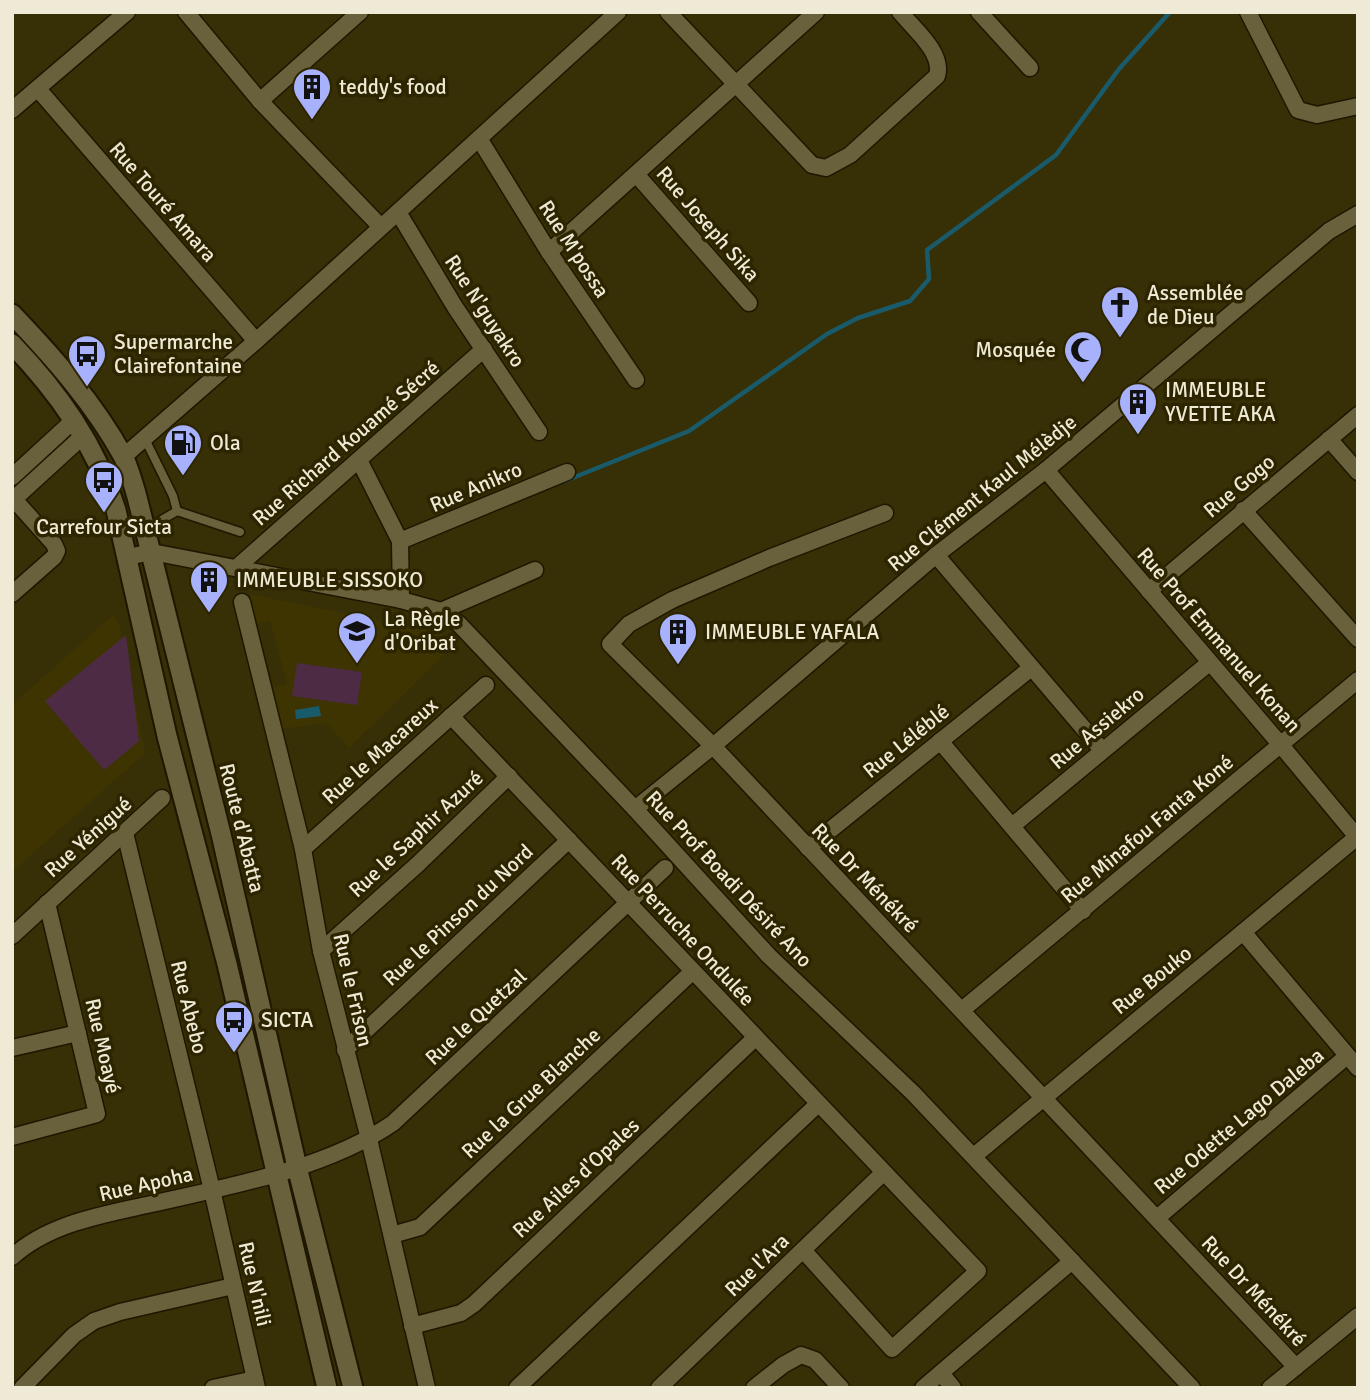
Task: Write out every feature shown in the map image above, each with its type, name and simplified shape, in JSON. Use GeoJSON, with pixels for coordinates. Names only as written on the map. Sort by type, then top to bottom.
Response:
{"type":"FeatureCollection","features":[{"type":"Feature","properties":{"kind":"street"},"geometry":{"type":"LineString","coordinates":[[12,110],[127,12]]}},
{"type":"Feature","properties":{"kind":"street"},"geometry":{"type":"LineString","coordinates":[[186,12],[260,101],[381,227]]}},
{"type":"Feature","properties":{"kind":"street"},"geometry":{"type":"LineString","coordinates":[[260,101],[360,12]]}},
{"type":"Feature","properties":{"kind":"street"},"geometry":{"type":"LineString","coordinates":[[124,457],[480,140],[618,12]]}},
{"type":"Feature","properties":{"kind":"street"},"geometry":{"type":"LineString","coordinates":[[668,12],[812,165],[825,168],[850,155],[937,76],[940,67],[937,57],[900,12]]}},
{"type":"Feature","properties":{"kind":"street"},"geometry":{"type":"LineString","coordinates":[[549,252],[816,12]]}},
{"type":"Feature","properties":{"kind":"street"},"geometry":{"type":"LineString","coordinates":[[979,12],[1030,68]]}},
{"type":"Feature","properties":{"kind":"street"},"geometry":{"type":"LineString","coordinates":[[1248,12],[1298,110],[1317,115],[1358,106]]}},
{"type":"Feature","properties":{"kind":"street","name":"Rue Touré Amara"},"geometry":{"type":"LineString","coordinates":[[38,89],[256,341]]}},
{"type":"Feature","properties":{"kind":"street","name":"Rue M'possa"},"geometry":{"type":"LineString","coordinates":[[480,140],[549,252],[636,380]]}},
{"type":"Feature","properties":{"kind":"street","name":"Rue Joseph Sika"},"geometry":{"type":"LineString","coordinates":[[636,174],[749,303]]}},
{"type":"Feature","properties":{"kind":"street","name":"Rue N'guyakro"},"geometry":{"type":"LineString","coordinates":[[398,212],[455,307],[539,432]]}},
{"type":"Feature","properties":{"kind":"street","name":"Rue Clément Kaul Mélèdje"},"geometry":{"type":"LineString","coordinates":[[635,809],[713,746],[936,555],[1046,470],[1329,231],[1358,215]]}},
{"type":"Feature","properties":{"kind":"street","name":"Route d'Abatta"},"geometry":{"type":"LineString","coordinates":[[12,314],[77,388],[124,457],[152,552],[221,834],[297,1167],[353,1388]]}},
{"type":"Feature","properties":{"kind":"street"},"geometry":{"type":"LineString","coordinates":[[12,344],[60,399],[107,481],[178,778],[227,964],[327,1388]]}},
{"type":"Feature","properties":{"kind":"street","name":"Rue Richard Kouamé Sécré"},"geometry":{"type":"LineString","coordinates":[[236,568],[484,349]]}},
{"type":"Feature","properties":{"kind":"street","name":"Rue Gogo"},"geometry":{"type":"LineString","coordinates":[[1149,591],[1358,415]]}},
{"type":"Feature","properties":{"kind":"street"},"geometry":{"type":"LineString","coordinates":[[12,477],[79,428]]}},
{"type":"Feature","properties":{"kind":"street"},"geometry":{"type":"LineString","coordinates":[[12,594],[54,557],[57,551],[54,544],[13,498],[79,428]]}},
{"type":"Feature","properties":{"kind":"street"},"geometry":{"type":"LineString","coordinates":[[1329,439],[1358,472]]}},
{"type":"Feature","properties":{"kind":"street"},"geometry":{"type":"LineString","coordinates":[[359,460],[400,541],[401,600]]}},
{"type":"Feature","properties":{"kind":"street","name":"Rue Prof Emmanuel Konan"},"geometry":{"type":"LineString","coordinates":[[1046,470],[1357,837]]}},
{"type":"Feature","properties":{"kind":"street","name":"Rue Anikro"},"geometry":{"type":"LineString","coordinates":[[400,541],[567,472]]}},
{"type":"Feature","properties":{"kind":"street"},"geometry":{"type":"LineString","coordinates":[[1243,510],[1358,639]]}},
{"type":"Feature","properties":{"kind":"street","name":"Rue Dr Ménékré"},"geometry":{"type":"LineString","coordinates":[[885,513],[769,558],[672,600],[629,624],[610,645],[713,746],[1296,1367]]}},
{"type":"Feature","properties":{"kind":"street"},"geometry":{"type":"LineString","coordinates":[[127,558],[152,552]]}},
{"type":"Feature","properties":{"kind":"street","name":"Rue Prof Boadi Désiré Ano"},"geometry":{"type":"LineString","coordinates":[[152,552],[401,600],[441,611],[467,633],[635,809],[769,956],[913,1093],[974,1156],[1192,1388]]}},
{"type":"Feature","properties":{"kind":"street"},"geometry":{"type":"LineString","coordinates":[[936,555],[1102,750]]}},
{"type":"Feature","properties":{"kind":"street"},"geometry":{"type":"LineString","coordinates":[[441,611],[535,569]]}},
{"type":"Feature","properties":{"kind":"street","name":"Rue le Frison"},"geometry":{"type":"LineString","coordinates":[[242,602],[303,849],[321,951],[369,1139],[427,1388]]}},
{"type":"Feature","properties":{"kind":"street","name":"Rue Assiekro"},"geometry":{"type":"LineString","coordinates":[[1012,826],[1209,663]]}},
{"type":"Feature","properties":{"kind":"street","name":"Rue Léléblé"},"geometry":{"type":"LineString","coordinates":[[808,848],[1031,668]]}},
{"type":"Feature","properties":{"kind":"street","name":"Rue Minafou Fanta Koné"},"geometry":{"type":"LineString","coordinates":[[962,1010],[1358,680]]}},
{"type":"Feature","properties":{"kind":"street","name":"Rue le Macareux"},"geometry":{"type":"LineString","coordinates":[[303,849],[486,685]]}},
{"type":"Feature","properties":{"kind":"street","name":"Rue Perruche Ondulée"},"geometry":{"type":"LineString","coordinates":[[451,716],[978,1271],[892,1349],[803,1250]]}},
{"type":"Feature","properties":{"kind":"street"},"geometry":{"type":"LineString","coordinates":[[940,741],[1083,911]]}},
{"type":"Feature","properties":{"kind":"street","name":"Rue le Saphir Azuré"},"geometry":{"type":"LineString","coordinates":[[321,951],[418,864],[509,776]]}},
{"type":"Feature","properties":{"kind":"street","name":"Rue Yénigué"},"geometry":{"type":"LineString","coordinates":[[12,936],[162,799]]}},
{"type":"Feature","properties":{"kind":"street","name":"Rue Abebo"},"geometry":{"type":"LineString","coordinates":[[125,833],[212,1190]]}},
{"type":"Feature","properties":{"kind":"street","name":"Rue Bouko"},"geometry":{"type":"LineString","coordinates":[[974,1156],[1357,837]]}},
{"type":"Feature","properties":{"kind":"street","name":"Rue le Pinson du Nord"},"geometry":{"type":"LineString","coordinates":[[345,1050],[569,840]]}},
{"type":"Feature","properties":{"kind":"street","name":"Rue le Quetzal"},"geometry":{"type":"LineString","coordinates":[[297,1167],[369,1139],[393,1123],[665,868]]}},
{"type":"Feature","properties":{"kind":"street","name":"Rue Moayé"},"geometry":{"type":"LineString","coordinates":[[12,1137],[97,1114],[47,903]]}},
{"type":"Feature","properties":{"kind":"street"},"geometry":{"type":"LineString","coordinates":[[1244,933],[1353,1062]]}},
{"type":"Feature","properties":{"kind":"street","name":"Rue la Grue Blanche"},"geometry":{"type":"LineString","coordinates":[[392,1235],[419,1227],[693,971]]}},
{"type":"Feature","properties":{"kind":"street"},"geometry":{"type":"LineString","coordinates":[[12,1048],[78,1033]]}},
{"type":"Feature","properties":{"kind":"street","name":"Rue Ailes d'Opales"},"geometry":{"type":"LineString","coordinates":[[412,1326],[461,1313],[474,1304],[755,1038]]}},
{"type":"Feature","properties":{"kind":"street","name":"Rue Odette Lago Daleba"},"geometry":{"type":"LineString","coordinates":[[1157,1218],[1353,1062]]}},
{"type":"Feature","properties":{"kind":"street"},"geometry":{"type":"LineString","coordinates":[[517,1388],[818,1104]]}},
{"type":"Feature","properties":{"kind":"street","name":"Rue Apoha"},"geometry":{"type":"LineString","coordinates":[[12,1257],[27,1244],[74,1223],[297,1167]]}},
{"type":"Feature","properties":{"kind":"street","name":"Rue l'Ara"},"geometry":{"type":"LineString","coordinates":[[659,1388],[883,1173]]}},
{"type":"Feature","properties":{"kind":"street","name":"Rue N'nili"},"geometry":{"type":"LineString","coordinates":[[212,1190],[256,1383]]}},
{"type":"Feature","properties":{"kind":"street"},"geometry":{"type":"LineString","coordinates":[[923,1388],[1072,1261]]}},
{"type":"Feature","properties":{"kind":"street"},"geometry":{"type":"LineString","coordinates":[[22,1388],[74,1335],[94,1321],[120,1312],[233,1286]]}},
{"type":"Feature","properties":{"kind":"street"},"geometry":{"type":"LineString","coordinates":[[1270,1388],[1358,1316]]}},
{"type":"Feature","properties":{"kind":"street"},"geometry":{"type":"LineString","coordinates":[[754,1388],[782,1365],[801,1354],[816,1360],[841,1388]]}},
{"type":"Feature","properties":{"kind":"street"},"geometry":{"type":"LineString","coordinates":[[941,1373],[953,1388]]}},
{"type":"Feature","properties":{"kind":"street"},"geometry":{"type":"LineString","coordinates":[[213,1388],[256,1383]]}},
{"type":"Feature","properties":{"kind":"lane"},"geometry":{"type":"LineString","coordinates":[[145,439],[173,496],[177,511]]}},
{"type":"Feature","properties":{"kind":"lane"},"geometry":{"type":"LineString","coordinates":[[146,529],[177,511],[240,532]]}},
{"type":"Feature","properties":{"kind":"shaded area","name":"La Règle d'Oribat"},"geometry":{"type":"Polygon","coordinates":[[[250,594],[442,633],[454,645],[349,748],[326,723],[282,729],[272,688],[287,684],[270,621],[257,624],[250,594]]]}},
{"type":"Feature","properties":{"kind":"shaded area"},"geometry":{"type":"Polygon","coordinates":[[[114,614],[120,627],[145,753],[12,872],[12,705],[114,614]]]}},
{"type":"Feature","properties":{"kind":"shaded area"},"geometry":{"type":"Polygon","coordinates":[[[126,635],[139,741],[104,770],[45,701],[126,635]]]}},
{"type":"Feature","properties":{"kind":"shaded area"},"geometry":{"type":"Polygon","coordinates":[[[297,663],[362,672],[357,705],[292,696],[297,663]]]}},
{"type":"Feature","properties":{"kind":"water"},"geometry":{"type":"Polygon","coordinates":[[[319,706],[321,716],[296,719],[295,710],[319,706]]]}},
{"type":"Feature","properties":{"kind":"waterway"},"geometry":{"type":"LineString","coordinates":[[565,481],[689,431],[827,334],[858,318],[910,301],[929,279],[927,250],[1056,155],[1119,69],[1170,12]]}},
{"type":"Feature","properties":{"kind":"place","name":"teddy's food"},"geometry":{"type":"Point","coordinates":[312,121]}},
{"type":"Feature","properties":{"kind":"place","name":"Assemblée de Dieu"},"geometry":{"type":"Point","coordinates":[1120,339]}},
{"type":"Feature","properties":{"kind":"place","name":"Mosquée"},"geometry":{"type":"Point","coordinates":[1083,384]}},
{"type":"Feature","properties":{"kind":"place","name":"Supermarche Clairefontaine"},"geometry":{"type":"Point","coordinates":[87,388]}},
{"type":"Feature","properties":{"kind":"place","name":"IMMEUBLE YVETTE AKA"},"geometry":{"type":"Point","coordinates":[1138,436]}},
{"type":"Feature","properties":{"kind":"place","name":"Ola"},"geometry":{"type":"Point","coordinates":[183,477]}},
{"type":"Feature","properties":{"kind":"place","name":"Carrefour Sicta"},"geometry":{"type":"Point","coordinates":[104,514]}},
{"type":"Feature","properties":{"kind":"place","name":"IMMEUBLE SISSOKO"},"geometry":{"type":"Point","coordinates":[209,614]}},
{"type":"Feature","properties":{"kind":"place","name":"La Règle d'Oribat"},"geometry":{"type":"Point","coordinates":[357,665]}},
{"type":"Feature","properties":{"kind":"place","name":"IMMEUBLE YAFALA"},"geometry":{"type":"Point","coordinates":[678,666]}},
{"type":"Feature","properties":{"kind":"place","name":"SICTA"},"geometry":{"type":"Point","coordinates":[234,1054]}}]}
